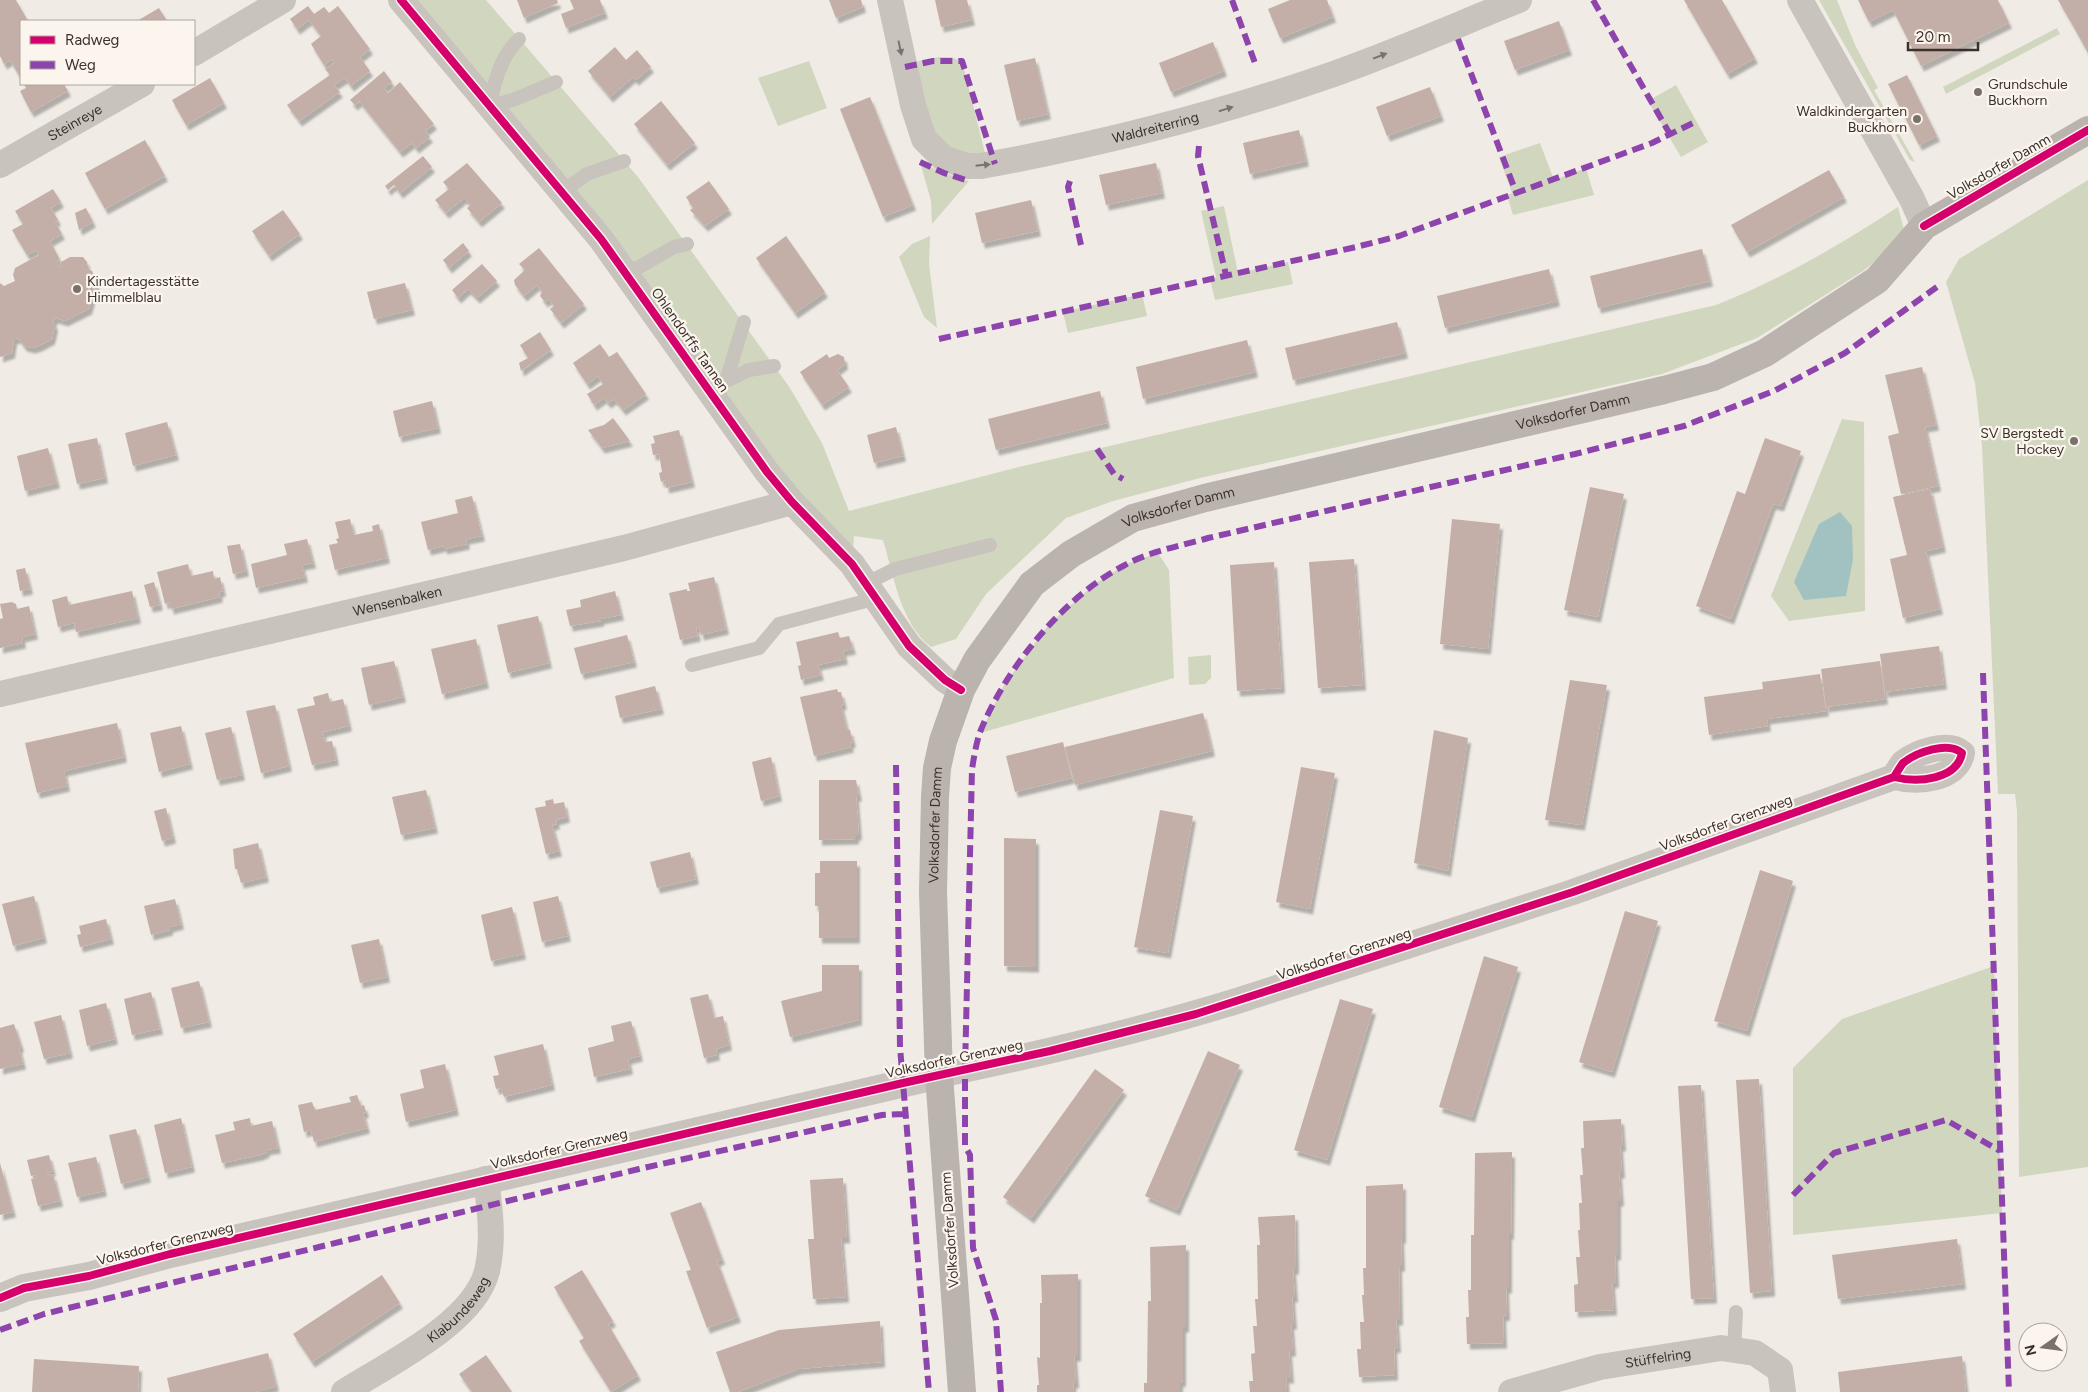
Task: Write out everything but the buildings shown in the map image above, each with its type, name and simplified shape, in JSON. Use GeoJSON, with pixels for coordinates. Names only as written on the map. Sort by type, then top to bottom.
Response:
{"type":"FeatureCollection","features":[{"type":"Feature","properties":{"kind":"main road","name":"Volksdorfer Damm"},"geometry":{"type":"LineString","coordinates":[[962,1392],[939,1075],[933,892],[934,807],[943,741],[961,690],[977,660],[1032,584],[1070,554],[1133,518],[1205,498],[1713,377],[1766,353],[1876,280],[1924,226],[2088,130]]}},
{"type":"Feature","properties":{"kind":"street"},"geometry":{"type":"LineString","coordinates":[[195,52],[283,0]]}},
{"type":"Feature","properties":{"kind":"street","name":"Ohlendorffs Tannen"},"geometry":{"type":"LineString","coordinates":[[401,0],[562,192],[719,387],[767,472],[792,502],[852,564],[908,646],[945,680],[961,690]]}},
{"type":"Feature","properties":{"kind":"street","name":"Waldreiterring"},"geometry":{"type":"LineString","coordinates":[[890,0],[913,105],[924,139],[943,158],[967,166],[981,166],[1163,127],[1267,96],[1324,77],[1519,0]]}},
{"type":"Feature","properties":{"kind":"street"},"geometry":{"type":"LineString","coordinates":[[1800,0],[1912,199],[1924,226]]}},
{"type":"Feature","properties":{"kind":"street","name":"Steinreye"},"geometry":{"type":"LineString","coordinates":[[2,158],[140,85]]}},
{"type":"Feature","properties":{"kind":"street","name":"Wensenbalken"},"geometry":{"type":"LineString","coordinates":[[0,694],[614,550],[792,502]]}},
{"type":"Feature","properties":{"kind":"street","name":"Volksdorfer Grenzweg"},"geometry":{"type":"LineString","coordinates":[[0,1298],[24,1288],[89,1276],[170,1254],[486,1179],[1050,1051],[1231,1003],[1573,892],[1894,777]]}},
{"type":"Feature","properties":{"kind":"street","name":"Klabundeweg"},"geometry":{"type":"LineString","coordinates":[[344,1392],[441,1330],[468,1307],[480,1289],[488,1264],[491,1228],[486,1179]]}},
{"type":"Feature","properties":{"kind":"street","name":"Stüffelring"},"geometry":{"type":"LineString","coordinates":[[1511,1392],[1600,1368],[1721,1348],[1754,1353],[1780,1370],[1783,1392]]}},
{"type":"Feature","properties":{"kind":"lane"},"geometry":{"type":"LineString","coordinates":[[520,39],[503,60],[492,88],[490,106],[512,100],[556,82]]}},
{"type":"Feature","properties":{"kind":"lane"},"geometry":{"type":"LineString","coordinates":[[562,192],[586,174],[624,161]]}},
{"type":"Feature","properties":{"kind":"lane"},"geometry":{"type":"LineString","coordinates":[[628,274],[674,247],[687,244]]}},
{"type":"Feature","properties":{"kind":"lane"},"geometry":{"type":"LineString","coordinates":[[719,387],[744,322]]}},
{"type":"Feature","properties":{"kind":"lane"},"geometry":{"type":"LineString","coordinates":[[719,387],[749,370],[774,366]]}},
{"type":"Feature","properties":{"kind":"lane"},"geometry":{"type":"LineString","coordinates":[[692,665],[759,648],[778,624],[872,591],[895,569],[990,545]]}},
{"type":"Feature","properties":{"kind":"lane"},"geometry":{"type":"LineString","coordinates":[[1734,1350],[1736,1312]]}},
{"type":"Feature","properties":{"kind":"green space"},"geometry":{"type":"Polygon","coordinates":[[[401,0],[486,0],[638,177],[790,388],[822,443],[849,511],[1019,467],[1716,305],[1787,273],[1854,235],[1898,207],[1906,237],[1863,271],[1757,338],[1662,374],[1200,478],[1113,501],[1066,518],[986,594],[956,639],[931,647],[920,637],[905,612],[883,540],[854,536],[852,564],[401,0]]]}},
{"type":"Feature","properties":{"kind":"green space"},"geometry":{"type":"Polygon","coordinates":[[[1819,0],[1837,0],[1855,45],[1878,88],[1874,90],[1915,162],[1910,160],[1819,0]]]}},
{"type":"Feature","properties":{"kind":"green space"},"geometry":{"type":"Polygon","coordinates":[[[2057,28],[2060,34],[1946,94],[1943,87],[2057,28]]]}},
{"type":"Feature","properties":{"kind":"green space"},"geometry":{"type":"Polygon","coordinates":[[[939,57],[950,57],[962,61],[988,165],[943,158],[904,64],[939,57]]]}},
{"type":"Feature","properties":{"kind":"green space"},"geometry":{"type":"Polygon","coordinates":[[[809,61],[827,108],[778,126],[758,78],[809,61]]]}},
{"type":"Feature","properties":{"kind":"green space"},"geometry":{"type":"Polygon","coordinates":[[[1676,85],[1708,142],[1681,157],[1648,101],[1676,85]]]}},
{"type":"Feature","properties":{"kind":"green space"},"geometry":{"type":"Polygon","coordinates":[[[1540,143],[1554,180],[1586,168],[1594,195],[1513,215],[1507,195],[1512,193],[1499,157],[1540,143]]]}},
{"type":"Feature","properties":{"kind":"green space"},"geometry":{"type":"Polygon","coordinates":[[[920,162],[944,173],[969,181],[932,224],[931,201],[920,162]]]}},
{"type":"Feature","properties":{"kind":"green space"},"geometry":{"type":"Polygon","coordinates":[[[2088,180],[2088,1167],[2019,1177],[2017,811],[2015,794],[1998,794],[1982,446],[1975,383],[1946,282],[1959,259],[2088,180]]]}},
{"type":"Feature","properties":{"kind":"green space"},"geometry":{"type":"Polygon","coordinates":[[[1224,206],[1238,273],[1288,262],[1293,284],[1215,300],[1210,279],[1216,277],[1201,211],[1224,206]]]}},
{"type":"Feature","properties":{"kind":"green space"},"geometry":{"type":"Polygon","coordinates":[[[930,236],[929,264],[937,328],[924,317],[899,257],[912,244],[930,236]]]}},
{"type":"Feature","properties":{"kind":"green space"},"geometry":{"type":"Polygon","coordinates":[[[1142,294],[1147,316],[1068,333],[1063,312],[1142,294]]]}},
{"type":"Feature","properties":{"kind":"green space"},"geometry":{"type":"Polygon","coordinates":[[[1842,419],[1864,422],[1865,611],[1789,621],[1771,596],[1842,419]]]}},
{"type":"Feature","properties":{"kind":"green space"},"geometry":{"type":"Polygon","coordinates":[[[1158,553],[1169,570],[1174,678],[980,733],[1004,685],[1049,624],[1096,583],[1126,564],[1158,553]]]}},
{"type":"Feature","properties":{"kind":"green space"},"geometry":{"type":"Polygon","coordinates":[[[1211,655],[1211,678],[1205,684],[1189,685],[1188,657],[1211,655]]]}},
{"type":"Feature","properties":{"kind":"green space"},"geometry":{"type":"Polygon","coordinates":[[[1994,966],[2002,1213],[1793,1235],[1793,1068],[1842,1019],[1994,966]]]}},
{"type":"Feature","properties":{"kind":"water"},"geometry":{"type":"Polygon","coordinates":[[[1840,512],[1852,526],[1853,559],[1846,596],[1804,600],[1794,582],[1819,524],[1840,512]]]}},
{"type":"Feature","properties":{"kind":"marked path"},"geometry":{"type":"LineString","coordinates":[[1232,0],[1255,63]]}},
{"type":"Feature","properties":{"kind":"marked path"},"geometry":{"type":"LineString","coordinates":[[1593,0],[1671,136]]}},
{"type":"Feature","properties":{"kind":"marked path"},"geometry":{"type":"LineString","coordinates":[[1458,39],[1517,195]]}},
{"type":"Feature","properties":{"kind":"marked path"},"geometry":{"type":"LineString","coordinates":[[905,67],[933,61],[962,61],[995,164]]}},
{"type":"Feature","properties":{"kind":"marked path"},"geometry":{"type":"LineString","coordinates":[[939,339],[1399,236],[1652,143],[1697,121]]}},
{"type":"Feature","properties":{"kind":"marked path"},"geometry":{"type":"LineString","coordinates":[[1199,146],[1198,156],[1226,275]]}},
{"type":"Feature","properties":{"kind":"marked path"},"geometry":{"type":"LineString","coordinates":[[920,162],[944,173],[969,181]]}},
{"type":"Feature","properties":{"kind":"marked path"},"geometry":{"type":"LineString","coordinates":[[1070,181],[1068,187],[1081,245]]}},
{"type":"Feature","properties":{"kind":"marked path"},"geometry":{"type":"LineString","coordinates":[[1001,1392],[996,1320],[973,1248],[970,1155],[965,1146],[972,769],[980,732],[991,708],[1005,683],[1039,636],[1059,615],[1102,579],[1125,565],[1155,552],[1208,538],[1575,454],[1684,426],[1774,391],[1845,353],[1941,284]]}},
{"type":"Feature","properties":{"kind":"marked path"},"geometry":{"type":"LineString","coordinates":[[1097,449],[1114,474],[1123,479]]}},
{"type":"Feature","properties":{"kind":"marked path"},"geometry":{"type":"LineString","coordinates":[[1983,673],[2009,1392]]}},
{"type":"Feature","properties":{"kind":"marked path"},"geometry":{"type":"LineString","coordinates":[[896,765],[900,1047],[929,1392]]}},
{"type":"Feature","properties":{"kind":"marked path"},"geometry":{"type":"LineString","coordinates":[[0,1330],[44,1314],[639,1169],[882,1115],[904,1114]]}},
{"type":"Feature","properties":{"kind":"marked path"},"geometry":{"type":"LineString","coordinates":[[1793,1195],[1834,1153],[1946,1120],[2000,1151]]}},
{"type":"Feature","properties":{"kind":"cycle path"},"geometry":{"type":"LineString","coordinates":[[401,0],[601,239],[767,472],[792,502],[852,564],[909,646],[945,680],[961,690]]}},
{"type":"Feature","properties":{"kind":"cycle path"},"geometry":{"type":"LineString","coordinates":[[1924,226],[2088,130]]}},
{"type":"Feature","properties":{"kind":"cycle path"},"geometry":{"type":"LineString","coordinates":[[0,1298],[24,1288],[89,1276],[170,1254],[903,1083],[1050,1051],[1196,1014],[1573,892],[1894,777],[1914,780],[1944,774],[1959,762],[1962,753],[1949,748],[1932,749],[1916,755],[1903,763],[1894,777]]}},
{"type":"Feature","properties":{"kind":"place","name":"Grundschule Buckhorn"},"geometry":{"type":"Point","coordinates":[1978,92]}},
{"type":"Feature","properties":{"kind":"place","name":"Waldkindergarten Buckhorn"},"geometry":{"type":"Point","coordinates":[1917,119]}},
{"type":"Feature","properties":{"kind":"place","name":"Kindertagesstätte Himmelblau"},"geometry":{"type":"Point","coordinates":[77,289]}},
{"type":"Feature","properties":{"kind":"place","name":"SV Bergstedt Hockey"},"geometry":{"type":"Point","coordinates":[2074,441]}}]}
